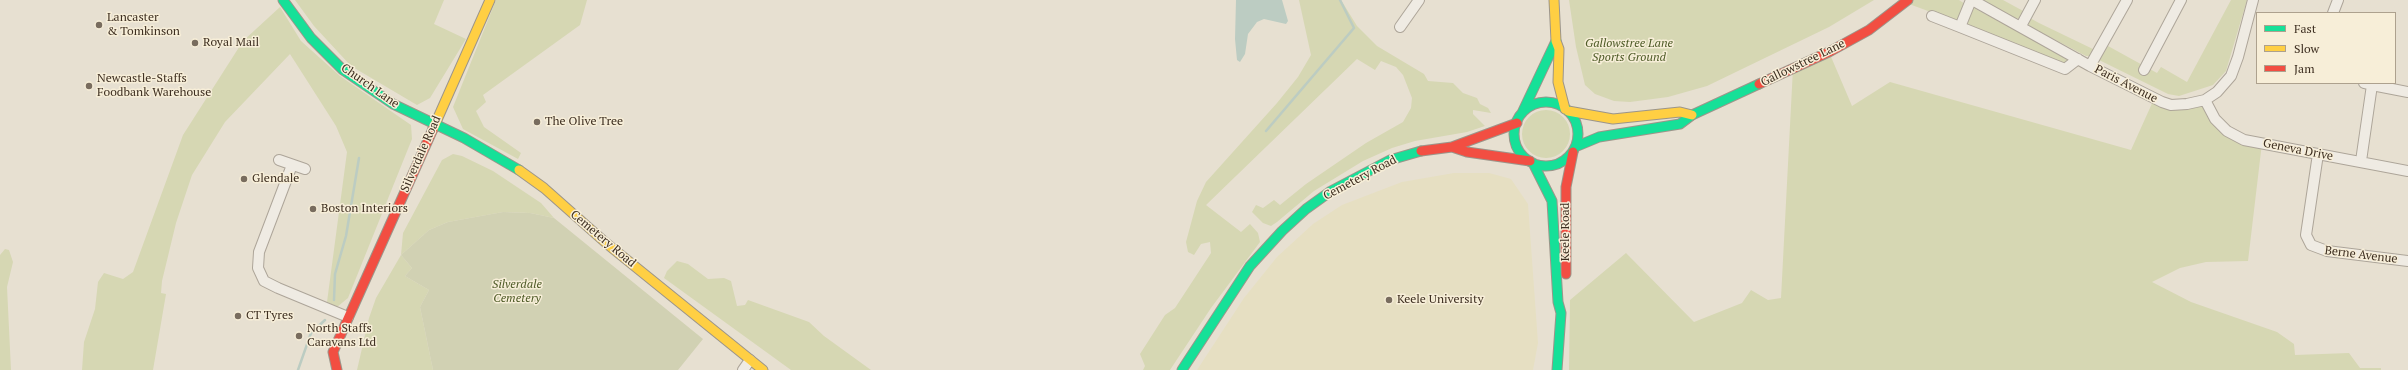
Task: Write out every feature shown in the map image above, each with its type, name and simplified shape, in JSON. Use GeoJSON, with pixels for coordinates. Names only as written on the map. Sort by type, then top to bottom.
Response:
{"type":"FeatureCollection","features":[{"type":"Feature","properties":{"kind":"street","name":"Church Lane"},"geometry":{"type":"LineString","coordinates":[[283,0],[311,38],[344,70],[393,104],[434,124]]}},
{"type":"Feature","properties":{"kind":"street","name":"Silverdale Road"},"geometry":{"type":"LineString","coordinates":[[334,369],[341,356],[343,331],[348,317],[490,0]]}},
{"type":"Feature","properties":{"kind":"street"},"geometry":{"type":"LineString","coordinates":[[1400,27],[1419,0]]}},
{"type":"Feature","properties":{"kind":"street"},"geometry":{"type":"LineString","coordinates":[[1554,0],[1556,41],[1559,49],[1558,82],[1567,110],[1577,127],[1574,149],[1565,160],[1554,165],[1542,165],[1532,162],[1518,147],[1515,135],[1518,120],[1556,41]]}},
{"type":"Feature","properties":{"kind":"street","name":"Gallowstree Lane"},"geometry":{"type":"LineString","coordinates":[[1574,149],[1599,137],[1680,124],[1692,115],[1829,52],[1870,30],[1908,0]]}},
{"type":"Feature","properties":{"kind":"street","name":"Paris Avenue"},"geometry":{"type":"LineString","coordinates":[[1960,27],[1972,0],[2021,26],[2090,66],[2162,102],[2187,104],[2205,100],[2217,92],[2231,76],[2238,57],[2253,0]]}},
{"type":"Feature","properties":{"kind":"street"},"geometry":{"type":"LineString","coordinates":[[2021,26],[2035,0]]}},
{"type":"Feature","properties":{"kind":"street"},"geometry":{"type":"LineString","coordinates":[[2090,66],[2127,0]]}},
{"type":"Feature","properties":{"kind":"street"},"geometry":{"type":"LineString","coordinates":[[2149,67],[2181,0]]}},
{"type":"Feature","properties":{"kind":"street"},"geometry":{"type":"LineString","coordinates":[[2334,12],[2338,0]]}},
{"type":"Feature","properties":{"kind":"street"},"geometry":{"type":"LineString","coordinates":[[1932,16],[2065,69],[2078,59]]}},
{"type":"Feature","properties":{"kind":"street"},"geometry":{"type":"LineString","coordinates":[[2361,161],[2368,84],[2408,92]]}},
{"type":"Feature","properties":{"kind":"street","name":"Geneva Drive"},"geometry":{"type":"LineString","coordinates":[[2205,100],[2215,119],[2228,131],[2244,140],[2408,171]]}},
{"type":"Feature","properties":{"kind":"street"},"geometry":{"type":"LineString","coordinates":[[1518,120],[1528,108],[1540,103],[1552,103],[1567,110],[1613,119],[1628,119],[1680,112],[1692,115]]}},
{"type":"Feature","properties":{"kind":"street","name":"Cemetery Road"},"geometry":{"type":"LineString","coordinates":[[1182,370],[1250,266],[1282,231],[1306,209],[1331,191],[1390,160],[1424,150],[1452,147],[1518,120]]}},
{"type":"Feature","properties":{"kind":"street","name":"Cemetery Road"},"geometry":{"type":"LineString","coordinates":[[434,124],[501,158],[544,188],[606,243],[763,370]]}},
{"type":"Feature","properties":{"kind":"street","name":"Cemetery Road"},"geometry":{"type":"LineString","coordinates":[[1452,147],[1467,152],[1532,162]]}},
{"type":"Feature","properties":{"kind":"street","name":"Keele Road"},"geometry":{"type":"LineString","coordinates":[[1557,370],[1561,313],[1565,302],[1566,187],[1574,149]]}},
{"type":"Feature","properties":{"kind":"street","name":"Berne Avenue"},"geometry":{"type":"LineString","coordinates":[[2318,154],[2306,235],[2311,246],[2327,251],[2408,261]]}},
{"type":"Feature","properties":{"kind":"street"},"geometry":{"type":"LineString","coordinates":[[279,160],[305,169]]}},
{"type":"Feature","properties":{"kind":"street","name":"Keele Road"},"geometry":{"type":"LineString","coordinates":[[1532,162],[1552,201],[1558,302],[1561,313]]}},
{"type":"Feature","properties":{"kind":"street"},"geometry":{"type":"LineString","coordinates":[[292,165],[259,252],[258,268],[264,281],[348,317]]}},
{"type":"Feature","properties":{"kind":"street"},"geometry":{"type":"LineString","coordinates":[[743,370],[750,360]]}},
{"type":"Feature","properties":{"kind":"shaded area"},"geometry":{"type":"Polygon","coordinates":[[[1236,0],[1282,0],[1288,21],[1286,24],[1264,19],[1257,22],[1248,34],[1245,54],[1240,62],[1237,60],[1235,39],[1236,0]]]}},
{"type":"Feature","properties":{"kind":"shaded area","name":"Keele University"},"geometry":{"type":"Polygon","coordinates":[[[1454,173],[1489,173],[1511,179],[1528,204],[1538,343],[1533,370],[1197,370],[1244,298],[1277,257],[1313,224],[1342,205],[1402,182],[1454,173]]]}},
{"type":"Feature","properties":{"kind":"green space"},"geometry":{"type":"Polygon","coordinates":[[[295,0],[444,0],[434,24],[466,39],[430,98],[417,105],[351,66],[314,26],[295,0]]]}},
{"type":"Feature","properties":{"kind":"green space"},"geometry":{"type":"Polygon","coordinates":[[[496,0],[587,0],[580,25],[483,95],[486,102],[476,111],[484,127],[521,153],[518,159],[463,129],[453,107],[496,0]]]}},
{"type":"Feature","properties":{"kind":"green space"},"geometry":{"type":"Polygon","coordinates":[[[1299,0],[1341,0],[1357,26],[1377,46],[1424,74],[1428,81],[1453,83],[1463,93],[1477,98],[1480,104],[1488,108],[1491,113],[1473,110],[1473,114],[1485,126],[1467,132],[1415,141],[1392,148],[1363,161],[1314,191],[1271,226],[1263,223],[1252,212],[1256,205],[1263,208],[1274,200],[1280,205],[1306,184],[1366,143],[1403,122],[1411,108],[1412,98],[1403,75],[1396,67],[1381,61],[1375,70],[1357,59],[1206,205],[1241,232],[1250,224],[1258,233],[1260,242],[1211,308],[1170,370],[1143,370],[1145,366],[1140,354],[1165,315],[1175,308],[1211,253],[1210,242],[1201,244],[1194,255],[1188,252],[1186,242],[1197,201],[1206,182],[1277,103],[1298,77],[1311,55],[1299,0]]]}},
{"type":"Feature","properties":{"kind":"green space","name":"Gallowstree Lane Sports Ground"},"geometry":{"type":"Polygon","coordinates":[[[1569,0],[1874,0],[1829,27],[1707,86],[1668,97],[1630,102],[1614,101],[1595,94],[1585,85],[1576,47],[1569,0]]]}},
{"type":"Feature","properties":{"kind":"green space"},"geometry":{"type":"Polygon","coordinates":[[[1913,0],[1959,0],[1965,4],[1958,22],[1909,4],[1913,0]]]}},
{"type":"Feature","properties":{"kind":"green space"},"geometry":{"type":"Polygon","coordinates":[[[1980,0],[2003,0],[2025,12],[2021,18],[2015,19],[1980,0]]]}},
{"type":"Feature","properties":{"kind":"green space"},"geometry":{"type":"Polygon","coordinates":[[[2231,0],[2247,0],[2226,71],[2213,85],[2179,96],[2168,94],[2099,60],[2108,46],[2157,73],[2161,67],[2187,82],[2231,0]]]}},
{"type":"Feature","properties":{"kind":"green space"},"geometry":{"type":"Polygon","coordinates":[[[280,7],[301,41],[340,76],[411,125],[412,139],[348,298],[337,307],[327,302],[347,152],[336,126],[290,54],[225,122],[192,175],[176,223],[162,281],[161,293],[166,294],[153,370],[82,370],[84,342],[95,309],[98,282],[104,273],[123,279],[133,272],[183,135],[243,41],[280,7]]]}},
{"type":"Feature","properties":{"kind":"green space"},"geometry":{"type":"Polygon","coordinates":[[[1972,7],[2070,59],[2064,65],[1965,25],[1972,7]]]}},
{"type":"Feature","properties":{"kind":"green space"},"geometry":{"type":"Polygon","coordinates":[[[2028,17],[2095,50],[2091,56],[2086,56],[2029,26],[2028,17]]]}},
{"type":"Feature","properties":{"kind":"green space"},"geometry":{"type":"Polygon","coordinates":[[[1829,52],[1852,106],[1890,82],[2131,150],[2154,99],[2162,102],[2205,100],[2227,131],[2262,143],[2248,261],[2206,262],[2180,268],[2152,282],[2191,302],[2277,332],[2294,344],[2295,355],[2349,353],[2360,368],[2381,368],[2381,370],[1569,370],[1570,300],[1626,253],[1694,322],[1742,303],[1751,290],[1768,300],[1781,298],[1793,68],[1829,52]]]}},
{"type":"Feature","properties":{"kind":"green space"},"geometry":{"type":"Polygon","coordinates":[[[1546,110],[1555,112],[1563,117],[1568,125],[1570,134],[1568,143],[1563,151],[1555,156],[1546,158],[1537,156],[1529,151],[1524,143],[1522,134],[1524,125],[1529,117],[1537,112],[1546,110]]]}},
{"type":"Feature","properties":{"kind":"green space"},"geometry":{"type":"Polygon","coordinates":[[[453,154],[462,156],[493,171],[541,203],[554,218],[530,213],[503,212],[448,222],[429,230],[401,255],[403,233],[442,160],[453,154]]]}},
{"type":"Feature","properties":{"kind":"green space","name":"Silverdale Cemetery"},"geometry":{"type":"Polygon","coordinates":[[[503,212],[530,213],[554,218],[703,339],[678,370],[433,370],[420,307],[429,290],[405,276],[412,268],[401,255],[429,230],[448,222],[503,212]]]}},
{"type":"Feature","properties":{"kind":"green space"},"geometry":{"type":"Polygon","coordinates":[[[5,249],[9,250],[13,262],[7,287],[11,370],[0,370],[0,255],[5,249]]]}},
{"type":"Feature","properties":{"kind":"green space"},"geometry":{"type":"Polygon","coordinates":[[[401,255],[412,268],[405,276],[429,290],[420,307],[433,370],[357,370],[369,318],[376,298],[401,255]]]}},
{"type":"Feature","properties":{"kind":"green space"},"geometry":{"type":"Polygon","coordinates":[[[677,261],[688,264],[708,279],[724,278],[731,281],[737,306],[745,305],[748,300],[809,322],[824,336],[871,370],[791,370],[664,278],[667,271],[677,261]]]}},
{"type":"Feature","properties":{"kind":"waterway"},"geometry":{"type":"LineString","coordinates":[[1266,131],[1354,28],[1340,0]]}},
{"type":"Feature","properties":{"kind":"waterway"},"geometry":{"type":"LineString","coordinates":[[334,300],[335,274],[346,236],[359,158]]}},
{"type":"Feature","properties":{"kind":"waterway"},"geometry":{"type":"LineString","coordinates":[[298,370],[311,333],[325,320]]}},
{"type":"Feature","properties":{"kind":"traffic: fast"},"geometry":{"type":"LineString","coordinates":[[283,0],[311,38],[343,70],[393,104],[464,138],[519,170]]}},
{"type":"Feature","properties":{"kind":"traffic: fast"},"geometry":{"type":"LineString","coordinates":[[1522,113],[1556,41]]}},
{"type":"Feature","properties":{"kind":"traffic: fast"},"geometry":{"type":"LineString","coordinates":[[1575,147],[1599,137],[1680,124],[1692,115],[1759,84]]}},
{"type":"Feature","properties":{"kind":"traffic: fast"},"geometry":{"type":"LineString","coordinates":[[1546,102],[1564,108],[1572,116],[1578,134],[1572,152],[1564,160],[1546,166],[1528,160],[1520,152],[1514,134],[1520,116],[1528,108],[1546,102]]}},
{"type":"Feature","properties":{"kind":"traffic: fast"},"geometry":{"type":"LineString","coordinates":[[1182,370],[1250,266],[1282,231],[1306,209],[1331,191],[1390,160],[1421,151]]}},
{"type":"Feature","properties":{"kind":"traffic: fast"},"geometry":{"type":"LineString","coordinates":[[1533,163],[1552,201],[1558,302],[1561,313],[1557,370]]}},
{"type":"Feature","properties":{"kind":"traffic: slow"},"geometry":{"type":"LineString","coordinates":[[433,129],[490,0]]}},
{"type":"Feature","properties":{"kind":"traffic: slow"},"geometry":{"type":"LineString","coordinates":[[1554,0],[1556,41],[1559,49],[1558,82],[1565,109]]}},
{"type":"Feature","properties":{"kind":"traffic: slow"},"geometry":{"type":"LineString","coordinates":[[1568,111],[1613,119],[1680,112],[1692,115]]}},
{"type":"Feature","properties":{"kind":"traffic: slow"},"geometry":{"type":"LineString","coordinates":[[519,170],[544,188],[606,243],[763,370]]}},
{"type":"Feature","properties":{"kind":"traffic: jam"},"geometry":{"type":"LineString","coordinates":[[1759,84],[1829,52],[1869,30],[1908,0]]}},
{"type":"Feature","properties":{"kind":"traffic: jam"},"geometry":{"type":"LineString","coordinates":[[1421,151],[1452,147],[1517,123]]}},
{"type":"Feature","properties":{"kind":"traffic: jam"},"geometry":{"type":"LineString","coordinates":[[337,370],[333,352],[433,129]]}},
{"type":"Feature","properties":{"kind":"traffic: jam"},"geometry":{"type":"LineString","coordinates":[[1452,147],[1467,152],[1530,161]]}},
{"type":"Feature","properties":{"kind":"traffic: jam"},"geometry":{"type":"LineString","coordinates":[[1566,274],[1566,187],[1573,152]]}},
{"type":"Feature","properties":{"kind":"place","name":"Lancaster & Tomkinson"},"geometry":{"type":"Point","coordinates":[99,25]}},
{"type":"Feature","properties":{"kind":"place","name":"Royal Mail"},"geometry":{"type":"Point","coordinates":[195,43]}},
{"type":"Feature","properties":{"kind":"place","name":"Newcastle-Staffs Foodbank Warehouse"},"geometry":{"type":"Point","coordinates":[89,86]}},
{"type":"Feature","properties":{"kind":"place","name":"The Olive Tree"},"geometry":{"type":"Point","coordinates":[537,122]}},
{"type":"Feature","properties":{"kind":"place","name":"Glendale"},"geometry":{"type":"Point","coordinates":[244,179]}},
{"type":"Feature","properties":{"kind":"place","name":"Boston Interiors"},"geometry":{"type":"Point","coordinates":[313,209]}},
{"type":"Feature","properties":{"kind":"place","name":"Keele University"},"geometry":{"type":"Point","coordinates":[1389,300]}},
{"type":"Feature","properties":{"kind":"place","name":"CT Tyres"},"geometry":{"type":"Point","coordinates":[238,316]}},
{"type":"Feature","properties":{"kind":"place","name":"North Staffs Caravans Ltd"},"geometry":{"type":"Point","coordinates":[299,336]}}]}
